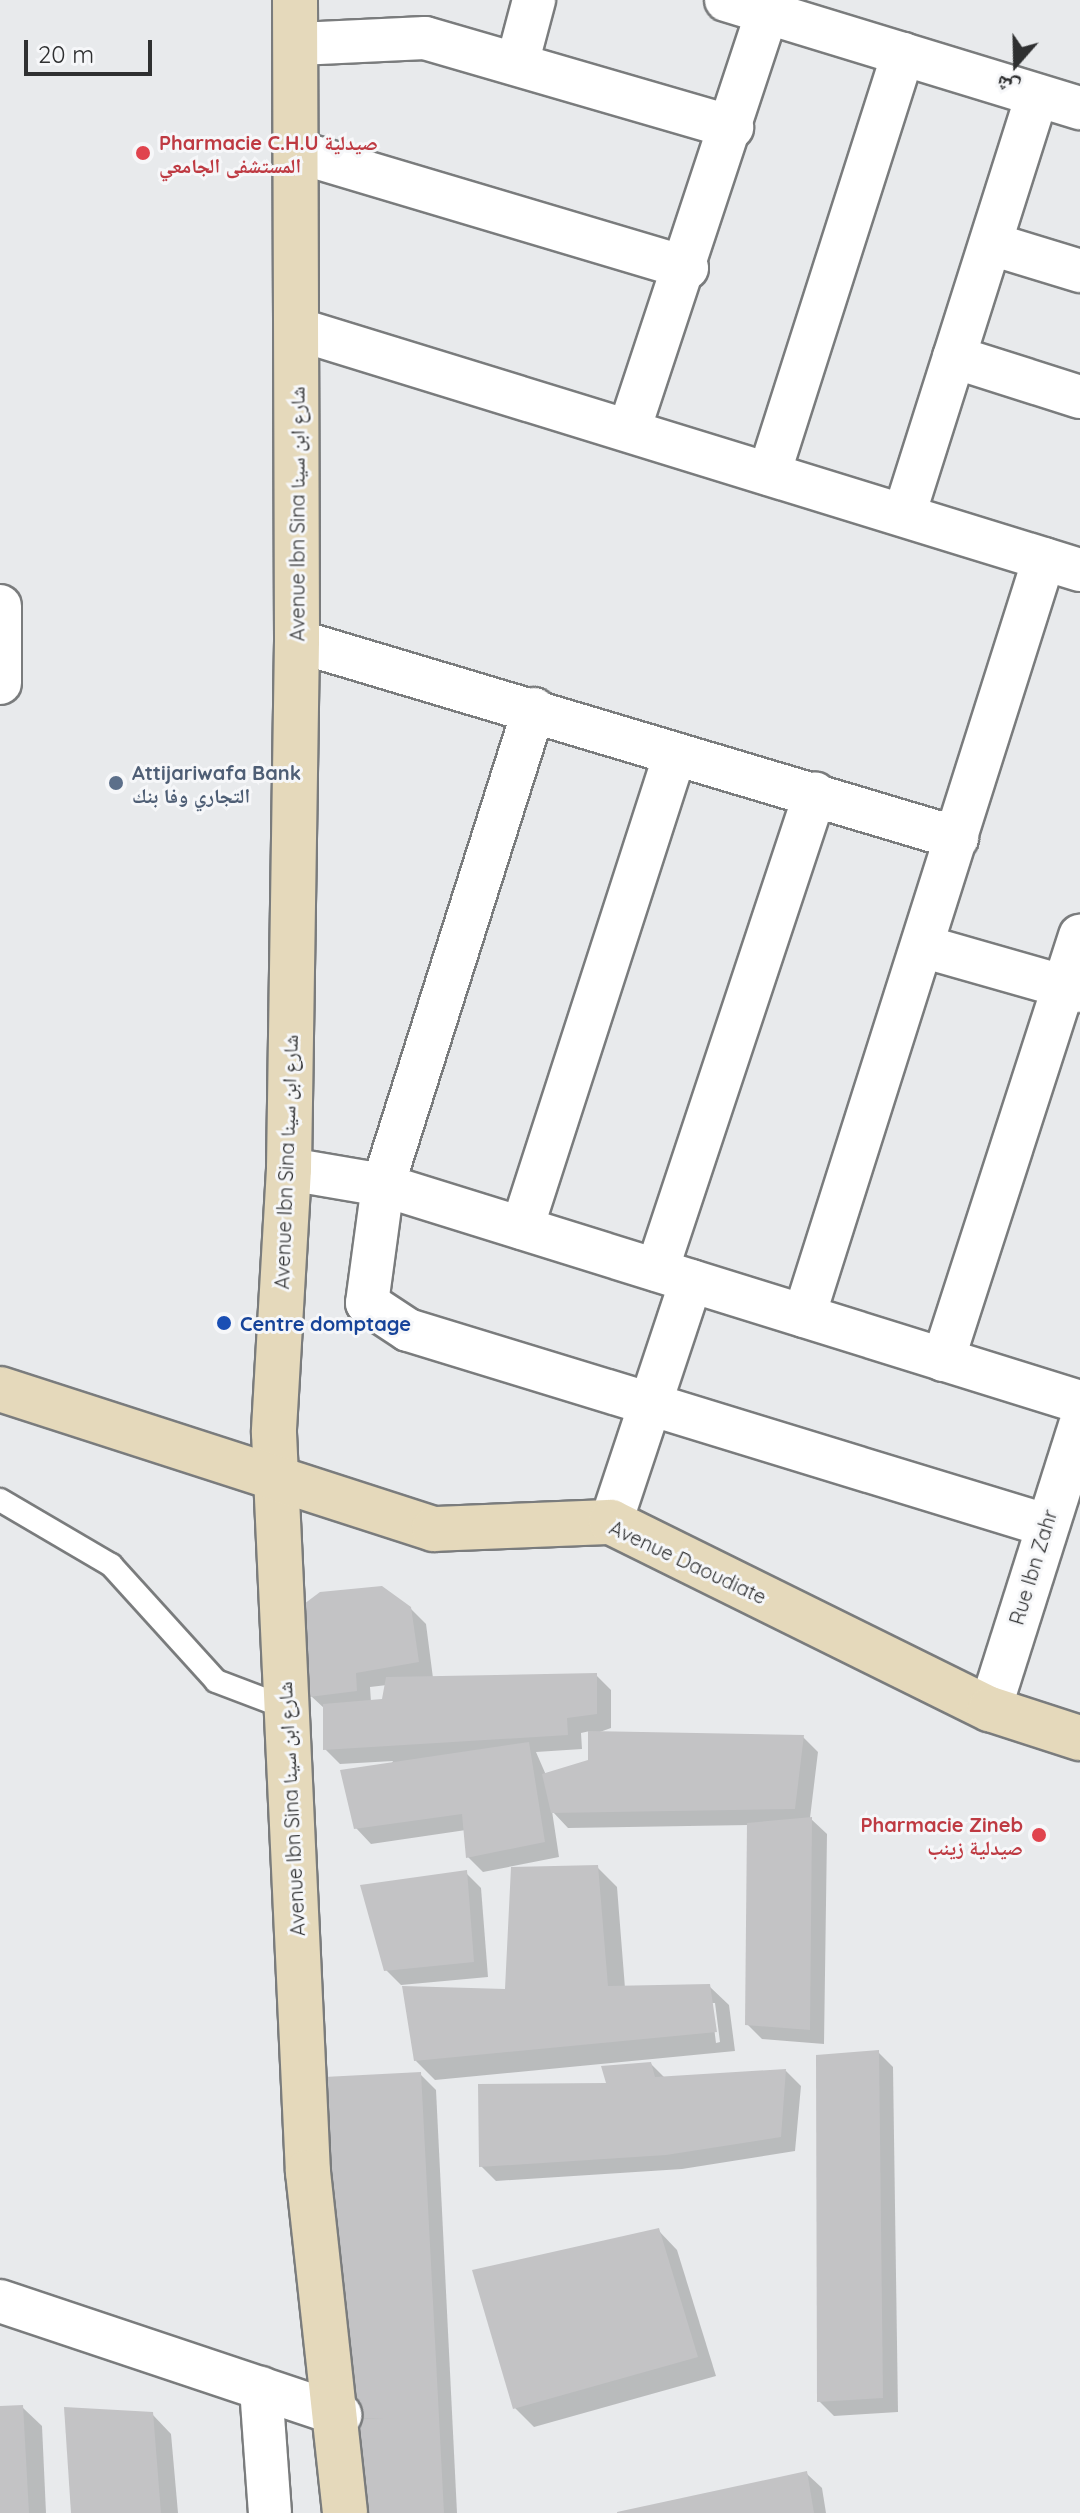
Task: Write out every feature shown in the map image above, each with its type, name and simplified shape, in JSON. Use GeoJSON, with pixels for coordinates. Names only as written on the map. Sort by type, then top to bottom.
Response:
{"type":"FeatureCollection","features":[{"type":"Feature","properties":{"kind":"street","name":"Avenue Ibn Sina شارع ابن سينا"},"geometry":{"type":"LineString","coordinates":[[295,0],[298,44],[297,641],[289,1169],[276,1480],[308,2172],[340,2415],[345,2513]]}},
{"type":"Feature","properties":{"kind":"street"},"geometry":{"type":"LineString","coordinates":[[517,64],[534,0]]}},
{"type":"Feature","properties":{"kind":"street"},"geometry":{"type":"LineString","coordinates":[[726,0],[767,13],[835,16],[903,54],[1080,108]]}},
{"type":"Feature","properties":{"kind":"street"},"geometry":{"type":"LineString","coordinates":[[629,430],[687,268],[767,13]]}},
{"type":"Feature","properties":{"kind":"street"},"geometry":{"type":"LineString","coordinates":[[298,44],[425,38],[732,127]]}},
{"type":"Feature","properties":{"kind":"street"},"geometry":{"type":"LineString","coordinates":[[769,474],[903,54]]}},
{"type":"Feature","properties":{"kind":"street"},"geometry":{"type":"LineString","coordinates":[[904,515],[954,357],[995,245],[1037,96]]}},
{"type":"Feature","properties":{"kind":"street"},"geometry":{"type":"LineString","coordinates":[[298,152],[687,268]]}},
{"type":"Feature","properties":{"kind":"street"},"geometry":{"type":"LineString","coordinates":[[995,245],[1080,271]]}},
{"type":"Feature","properties":{"kind":"street"},"geometry":{"type":"LineString","coordinates":[[297,329],[1062,564],[957,838],[804,1316]]}},
{"type":"Feature","properties":{"kind":"street"},"geometry":{"type":"LineString","coordinates":[[954,357],[1080,397]]}},
{"type":"Feature","properties":{"kind":"street"},"geometry":{"type":"LineString","coordinates":[[0,606],[0,683]]}},
{"type":"Feature","properties":{"kind":"street"},"geometry":{"type":"LineString","coordinates":[[297,641],[534,709],[957,838]]}},
{"type":"Feature","properties":{"kind":"street"},"geometry":{"type":"LineString","coordinates":[[534,709],[383,1185],[367,1278],[375,1314],[646,1402],[1045,1525]]}},
{"type":"Feature","properties":{"kind":"street"},"geometry":{"type":"LineString","coordinates":[[522,1228],[675,754]]}},
{"type":"Feature","properties":{"kind":"street"},"geometry":{"type":"LineString","coordinates":[[611,1522],[646,1402],[674,1276],[815,794]]}},
{"type":"Feature","properties":{"kind":"street"},"geometry":{"type":"LineString","coordinates":[[943,1360],[1072,989],[1080,936]]}},
{"type":"Feature","properties":{"kind":"street"},"geometry":{"type":"LineString","coordinates":[[922,946],[1072,989]]}},
{"type":"Feature","properties":{"kind":"street"},"geometry":{"type":"LineString","coordinates":[[289,1169],[383,1185],[1080,1402]]}},
{"type":"Feature","properties":{"kind":"street","name":"Avenue Daoudiate"},"geometry":{"type":"LineString","coordinates":[[0,1389],[434,1529],[611,1522],[990,1709],[1080,1738]]}},
{"type":"Feature","properties":{"kind":"street","name":"Rue Ibn Zahr"},"geometry":{"type":"LineString","coordinates":[[990,1709],[1045,1525],[1080,1426]]}},
{"type":"Feature","properties":{"kind":"street"},"geometry":{"type":"LineString","coordinates":[[0,2301],[340,2415]]}},
{"type":"Feature","properties":{"kind":"street"},"geometry":{"type":"LineString","coordinates":[[261,2388],[270,2513]]}},
{"type":"Feature","properties":{"kind":"lane"},"geometry":{"type":"LineString","coordinates":[[0,1500],[111,1565],[216,1681],[287,1708]]}},
{"type":"Feature","properties":{"kind":"building"},"geometry":{"type":"Polygon","coordinates":[[[382,1586],[411,1607],[419,1662],[356,1673],[357,1691],[309,1697],[292,1613],[320,1592],[382,1586]]]}},
{"type":"Feature","properties":{"kind":"building"},"geometry":{"type":"Polygon","coordinates":[[[597,1673],[597,1714],[567,1718],[568,1735],[323,1750],[323,1704],[382,1699],[386,1677],[597,1673]]]}},
{"type":"Feature","properties":{"kind":"building"},"geometry":{"type":"Polygon","coordinates":[[[588,1731],[804,1735],[795,1809],[551,1813],[542,1774],[588,1760],[588,1731]]]}},
{"type":"Feature","properties":{"kind":"building"},"geometry":{"type":"Polygon","coordinates":[[[529,1742],[545,1842],[466,1858],[462,1814],[354,1829],[340,1770],[529,1742]]]}},
{"type":"Feature","properties":{"kind":"building"},"geometry":{"type":"Polygon","coordinates":[[[812,1817],[810,2030],[745,2025],[747,1823],[812,1817]]]}},
{"type":"Feature","properties":{"kind":"building"},"geometry":{"type":"Polygon","coordinates":[[[598,1865],[608,1986],[710,1984],[717,2032],[414,2061],[402,1986],[505,1989],[511,1867],[598,1865]]]}},
{"type":"Feature","properties":{"kind":"building"},"geometry":{"type":"Polygon","coordinates":[[[467,1870],[474,1962],[384,1971],[360,1885],[467,1870]]]}},
{"type":"Feature","properties":{"kind":"building"},"geometry":{"type":"Polygon","coordinates":[[[879,2050],[883,2398],[817,2402],[816,2055],[879,2050]]]}},
{"type":"Feature","properties":{"kind":"building"},"geometry":{"type":"Polygon","coordinates":[[[651,2062],[655,2077],[786,2069],[781,2137],[666,2155],[479,2167],[478,2084],[606,2083],[601,2066],[651,2062]]]}},
{"type":"Feature","properties":{"kind":"building"},"geometry":{"type":"Polygon","coordinates":[[[421,2072],[444,2513],[358,2513],[348,2418],[384,2419],[348,2417],[324,2077],[421,2072]]]}},
{"type":"Feature","properties":{"kind":"building"},"geometry":{"type":"Polygon","coordinates":[[[659,2228],[698,2357],[513,2409],[472,2270],[659,2228]]]}},
{"type":"Feature","properties":{"kind":"building"},"geometry":{"type":"Polygon","coordinates":[[[23,2405],[29,2513],[0,2513],[0,2406],[23,2405]]]}},
{"type":"Feature","properties":{"kind":"building"},"geometry":{"type":"Polygon","coordinates":[[[64,2407],[153,2412],[161,2513],[71,2513],[64,2407]]]}},
{"type":"Feature","properties":{"kind":"building"},"geometry":{"type":"Polygon","coordinates":[[[807,2471],[814,2513],[617,2513],[617,2512],[807,2471]]]}},
{"type":"Feature","properties":{"kind":"place","name":"Pharmacie C.H.U صيدلية المستشفى الجامعي"},"geometry":{"type":"Point","coordinates":[143,153]}},
{"type":"Feature","properties":{"kind":"place","name":"Attijariwafa Bank التجاري وفا بنك"},"geometry":{"type":"Point","coordinates":[116,783]}},
{"type":"Feature","properties":{"kind":"place","name":"Centre domptage"},"geometry":{"type":"Point","coordinates":[224,1323]}},
{"type":"Feature","properties":{"kind":"place","name":"Pharmacie Zineb صيدلية زينب"},"geometry":{"type":"Point","coordinates":[1039,1835]}}]}
